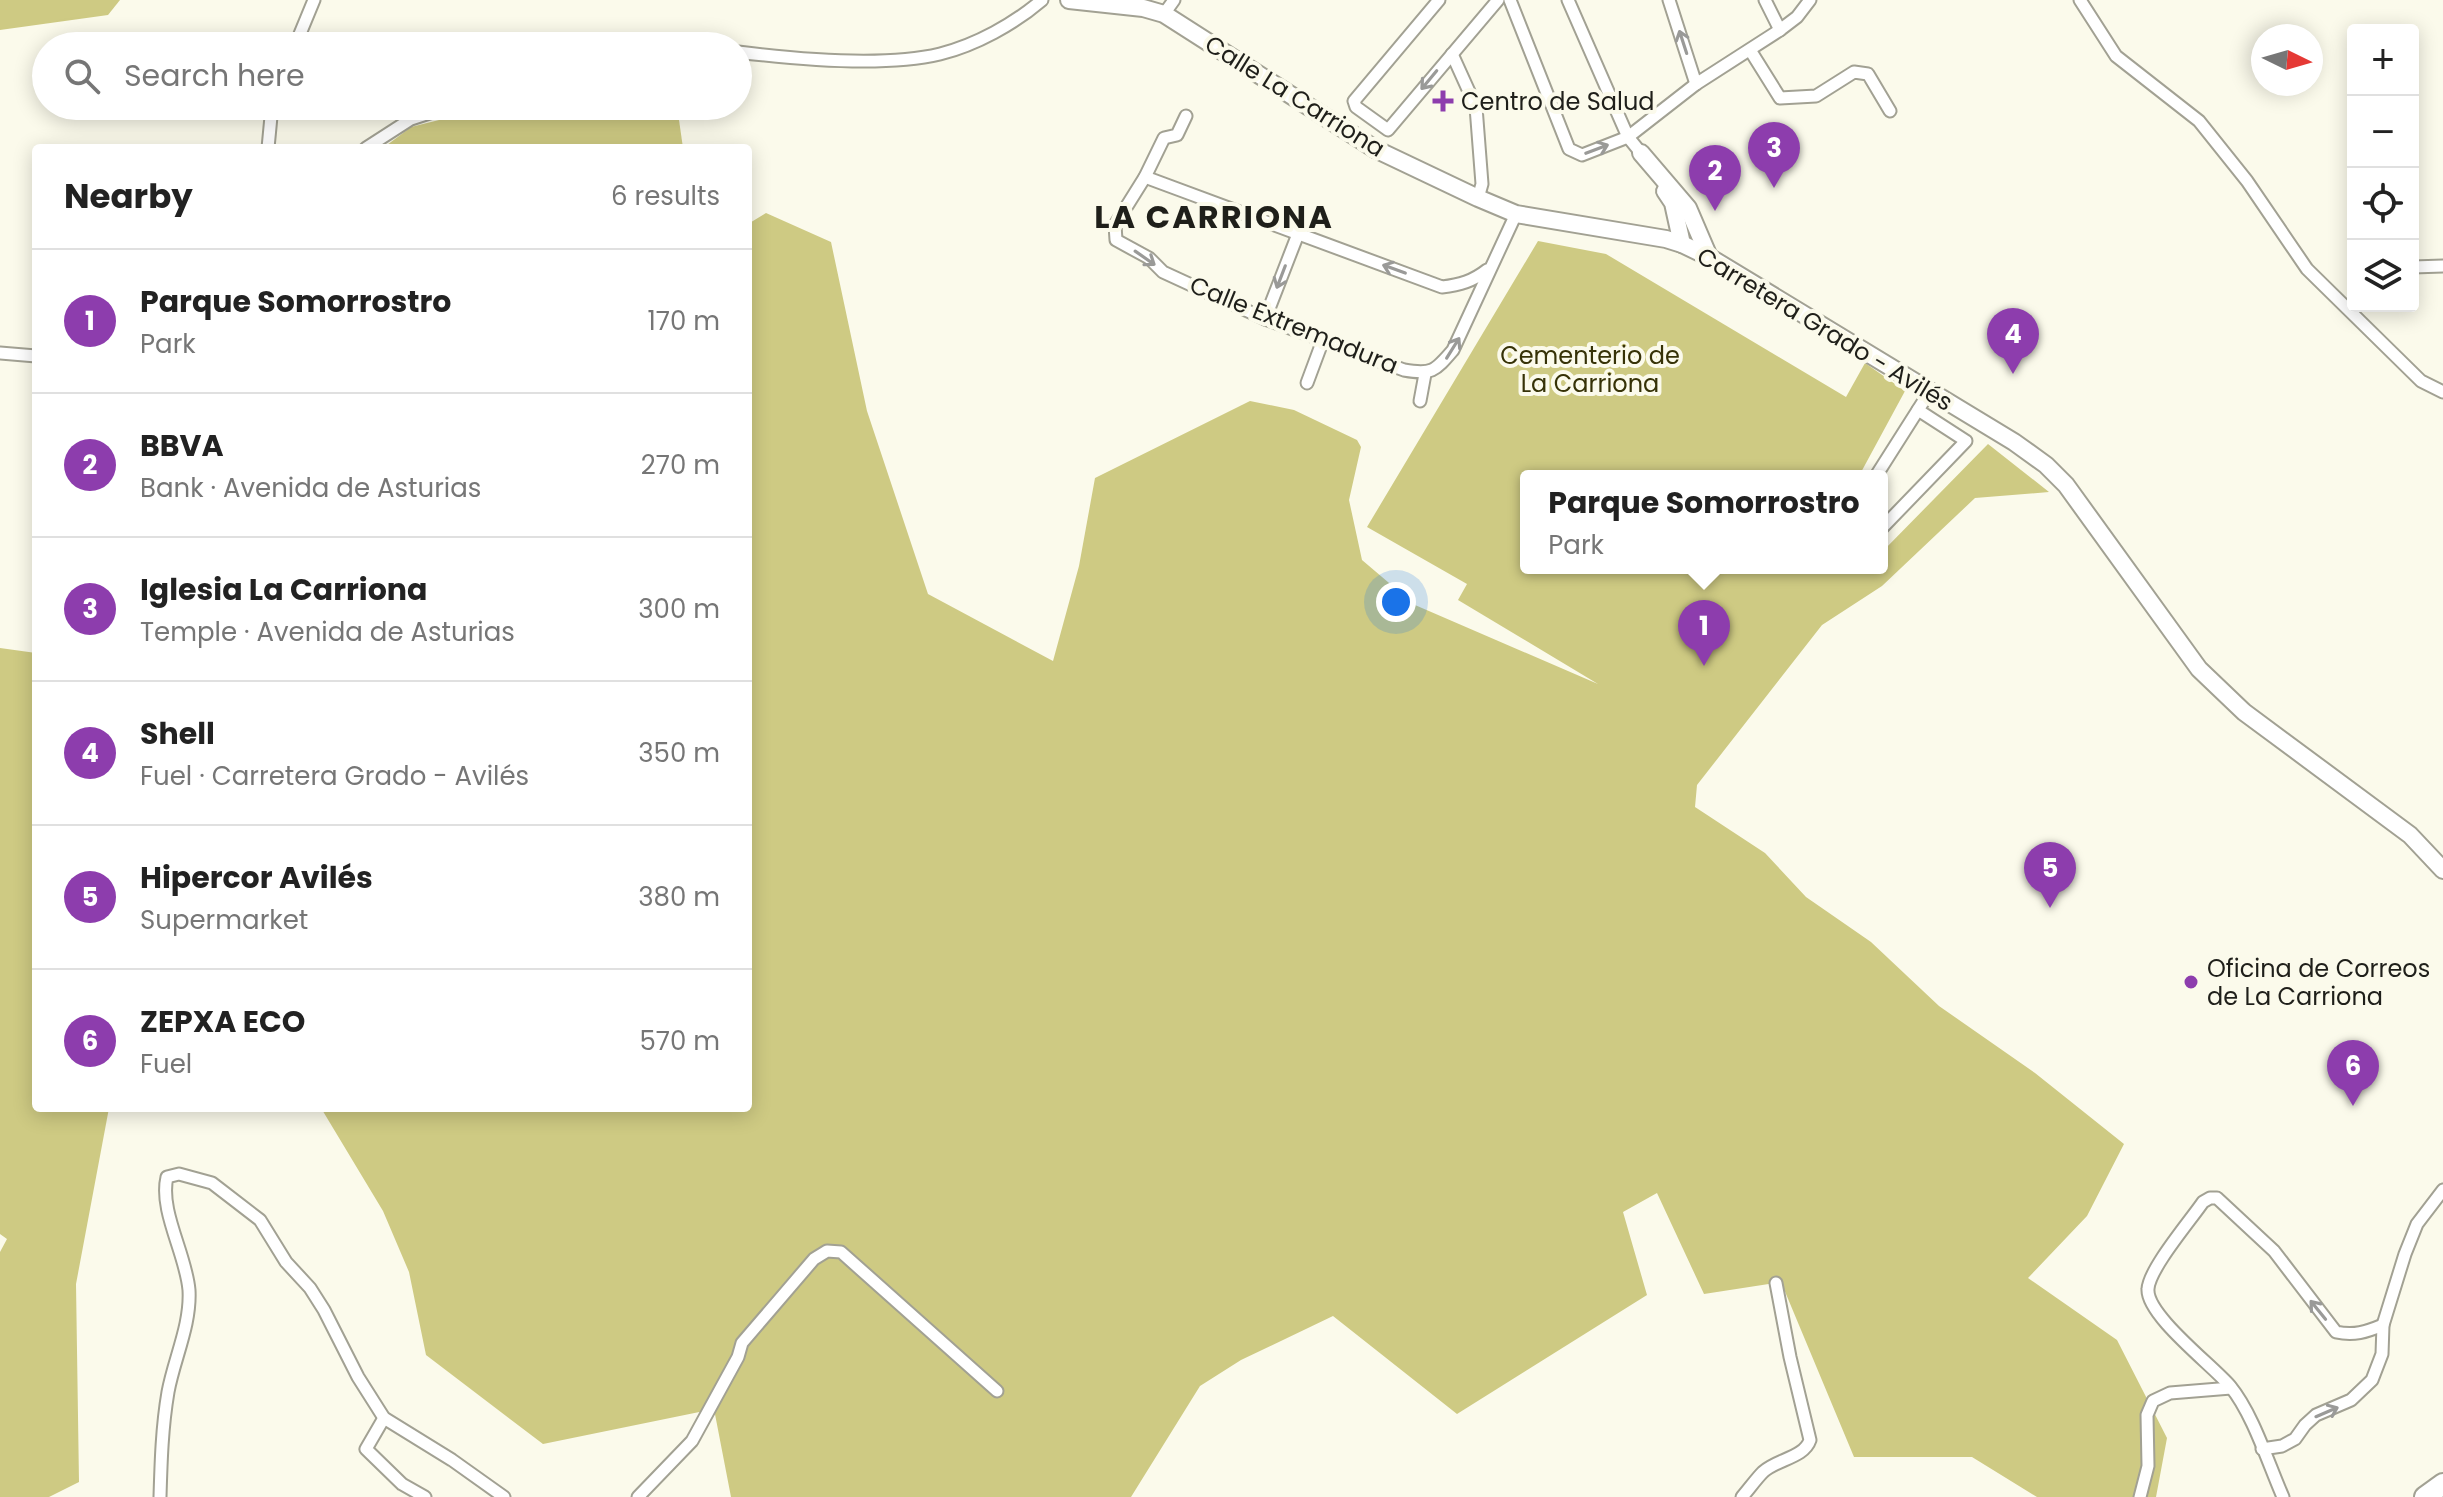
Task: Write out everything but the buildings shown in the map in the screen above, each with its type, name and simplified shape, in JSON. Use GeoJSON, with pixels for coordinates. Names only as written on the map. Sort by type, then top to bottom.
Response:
{"type":"FeatureCollection","features":[{"type":"Feature","properties":{"kind":"highway"},"geometry":{"type":"LineString","coordinates":[[2425,1497],[2443,1484]]}},
{"type":"Feature","properties":{"kind":"main road","name":"Calle La Carriona"},"geometry":{"type":"LineString","coordinates":[[1069,0],[1143,8],[1169,7],[1375,149],[1516,214]]}},
{"type":"Feature","properties":{"kind":"main road"},"geometry":{"type":"LineString","coordinates":[[1641,153],[1673,203],[1682,244]]}},
{"type":"Feature","properties":{"kind":"main road"},"geometry":{"type":"LineString","coordinates":[[1641,153],[1688,208],[1709,257]]}},
{"type":"Feature","properties":{"kind":"main road","name":"Carretera Grado - Avilés"},"geometry":{"type":"LineString","coordinates":[[1516,214],[1682,244],[1709,257],[2014,442],[2046,465],[2066,485],[2199,669],[2244,712],[2410,835],[2443,870]]}},
{"type":"Feature","properties":{"kind":"street"},"geometry":{"type":"LineString","coordinates":[[301,32],[314,0]]}},
{"type":"Feature","properties":{"kind":"street"},"geometry":{"type":"LineString","coordinates":[[752,53],[870,60],[939,54],[986,36],[1025,14],[1042,0]]}},
{"type":"Feature","properties":{"kind":"street"},"geometry":{"type":"LineString","coordinates":[[1388,130],[1356,107],[1354,101],[1439,0]]}},
{"type":"Feature","properties":{"kind":"street"},"geometry":{"type":"LineString","coordinates":[[1375,149],[1498,0]]}},
{"type":"Feature","properties":{"kind":"street"},"geometry":{"type":"LineString","coordinates":[[1510,0],[1569,149],[1582,155],[1628,137],[1696,84],[1780,30],[1797,17],[1810,0]]}},
{"type":"Feature","properties":{"kind":"street"},"geometry":{"type":"LineString","coordinates":[[1568,0],[1628,137],[1641,153]]}},
{"type":"Feature","properties":{"kind":"street"},"geometry":{"type":"LineString","coordinates":[[1669,0],[1696,84]]}},
{"type":"Feature","properties":{"kind":"street"},"geometry":{"type":"LineString","coordinates":[[1765,0],[1780,30]]}},
{"type":"Feature","properties":{"kind":"street"},"geometry":{"type":"LineString","coordinates":[[2080,0],[2116,56],[2199,121],[2247,181],[2307,269],[2347,305]]}},
{"type":"Feature","properties":{"kind":"street"},"geometry":{"type":"LineString","coordinates":[[1750,50],[1780,98],[1816,96],[1854,72],[1868,74],[1890,111]]}},
{"type":"Feature","properties":{"kind":"street"},"geometry":{"type":"LineString","coordinates":[[1452,54],[1476,107],[1482,184],[1478,198]]}},
{"type":"Feature","properties":{"kind":"street"},"geometry":{"type":"LineString","coordinates":[[1186,116],[1177,135],[1164,138],[1145,177],[1442,287],[1458,286],[1476,279],[1491,267]]}},
{"type":"Feature","properties":{"kind":"street"},"geometry":{"type":"LineString","coordinates":[[268,144],[271,120]]}},
{"type":"Feature","properties":{"kind":"street"},"geometry":{"type":"LineString","coordinates":[[372,144],[409,120]]}},
{"type":"Feature","properties":{"kind":"street","name":"Calle Extremadura"},"geometry":{"type":"LineString","coordinates":[[1145,177],[1115,225],[1116,240],[1149,258],[1163,272],[1265,319],[1404,370],[1425,374],[1438,368],[1453,350],[1516,214]]}},
{"type":"Feature","properties":{"kind":"street"},"geometry":{"type":"LineString","coordinates":[[1265,319],[1298,234]]}},
{"type":"Feature","properties":{"kind":"street"},"geometry":{"type":"LineString","coordinates":[[2419,267],[2443,266]]}},
{"type":"Feature","properties":{"kind":"street"},"geometry":{"type":"LineString","coordinates":[[2355,312],[2421,381],[2443,392]]}},
{"type":"Feature","properties":{"kind":"street"},"geometry":{"type":"LineString","coordinates":[[1307,383],[1323,340]]}},
{"type":"Feature","properties":{"kind":"street"},"geometry":{"type":"LineString","coordinates":[[3,354],[32,356]]}},
{"type":"Feature","properties":{"kind":"street"},"geometry":{"type":"LineString","coordinates":[[1420,401],[1425,374]]}},
{"type":"Feature","properties":{"kind":"street"},"geometry":{"type":"LineString","coordinates":[[1880,470],[1930,391]]}},
{"type":"Feature","properties":{"kind":"street"},"geometry":{"type":"LineString","coordinates":[[1888,522],[1966,441],[1918,410]]}},
{"type":"Feature","properties":{"kind":"street"},"geometry":{"type":"LineString","coordinates":[[160,1497],[168,1391],[181,1347],[189,1294],[186,1267],[163,1191],[167,1177],[179,1174],[212,1183],[260,1220],[286,1262],[310,1288],[324,1310],[358,1377],[384,1418],[504,1497]]}},
{"type":"Feature","properties":{"kind":"street"},"geometry":{"type":"LineString","coordinates":[[2262,1449],[2282,1446],[2295,1439],[2316,1415],[2351,1400],[2372,1380],[2382,1354],[2383,1325],[2417,1224],[2443,1190]]}},
{"type":"Feature","properties":{"kind":"street"},"geometry":{"type":"LineString","coordinates":[[2283,1497],[2231,1388],[2164,1321],[2147,1295],[2149,1278],[2203,1202],[2217,1198],[2274,1251],[2336,1332],[2350,1335],[2383,1325]]}},
{"type":"Feature","properties":{"kind":"street"},"geometry":{"type":"LineString","coordinates":[[638,1497],[692,1441],[738,1357],[742,1343],[814,1259],[827,1251],[841,1252],[997,1391]]}},
{"type":"Feature","properties":{"kind":"street"},"geometry":{"type":"LineString","coordinates":[[1742,1497],[1765,1470],[1801,1452],[1810,1440],[1776,1283]]}},
{"type":"Feature","properties":{"kind":"street"},"geometry":{"type":"LineString","coordinates":[[2140,1497],[2148,1466],[2147,1415],[2153,1401],[2170,1393],[2231,1388]]}},
{"type":"Feature","properties":{"kind":"street"},"geometry":{"type":"LineString","coordinates":[[384,1418],[366,1449],[402,1484],[425,1497]]}},
{"type":"Feature","properties":{"kind":"green space"},"geometry":{"type":"Polygon","coordinates":[[[0,0],[120,0],[108,15],[0,30],[0,0]]]}},
{"type":"Feature","properties":{"kind":"green space"},"geometry":{"type":"Polygon","coordinates":[[[439,120],[679,120],[682,144],[388,144],[411,127],[439,120]]]}},
{"type":"Feature","properties":{"kind":"green space","name":"Cementerio de La Carriona"},"geometry":{"type":"Polygon","coordinates":[[[766,213],[831,242],[867,411],[928,594],[1053,661],[1079,566],[1095,478],[1250,401],[1294,410],[1357,440],[1361,447],[1349,500],[1362,560],[1415,605],[1598,684],[1458,600],[1467,584],[1367,527],[1538,241],[1606,254],[1846,397],[1865,363],[1905,391],[1862,470],[1520,470],[1520,574],[1888,574],[1888,546],[1988,444],[2049,492],[1975,498],[1882,586],[1822,625],[1697,785],[1695,807],[1765,853],[1806,897],[1871,942],[1939,1006],[2035,1073],[2124,1144],[2087,1216],[2028,1278],[2117,1340],[2167,1438],[2156,1497],[2037,1497],[1972,1457],[1854,1457],[1781,1282],[1704,1294],[1657,1193],[1623,1212],[1647,1295],[1457,1414],[1333,1316],[1241,1360],[1200,1386],[1131,1497],[731,1497],[714,1409],[543,1444],[426,1355],[409,1272],[383,1211],[323,1112],[752,1112],[752,222],[766,213]]]}},
{"type":"Feature","properties":{"kind":"green space"},"geometry":{"type":"Polygon","coordinates":[[[0,648],[32,652],[32,1112],[108,1112],[76,1284],[79,1482],[49,1497],[0,1497],[0,1252],[7,1239],[0,1234],[0,648]]]}},
{"type":"Feature","properties":{"kind":"place","name":"Centro de Salud"},"geometry":{"type":"Point","coordinates":[1443,101]}},
{"type":"Feature","properties":{"kind":"place","name":"Iglesia La Carriona"},"geometry":{"type":"Point","coordinates":[1774,188]}},
{"type":"Feature","properties":{"kind":"place","name":"BBVA"},"geometry":{"type":"Point","coordinates":[1715,211]}},
{"type":"Feature","properties":{"kind":"place","name":"Shell"},"geometry":{"type":"Point","coordinates":[2013,374]}},
{"type":"Feature","properties":{"kind":"place","name":"Parque Somorrostro"},"geometry":{"type":"Point","coordinates":[1704,666]}},
{"type":"Feature","properties":{"kind":"place","name":"Hipercor Avilés"},"geometry":{"type":"Point","coordinates":[2050,908]}},
{"type":"Feature","properties":{"kind":"place","name":"Oficina de Correos de La Carriona"},"geometry":{"type":"Point","coordinates":[2191,982]}},
{"type":"Feature","properties":{"kind":"place","name":"ZEPXA ECO"},"geometry":{"type":"Point","coordinates":[2353,1106]}},
{"type":"Feature","properties":{"kind":"district","name":"LA CARRIONA"},"geometry":{"type":"Point","coordinates":[1214,216]}}]}
